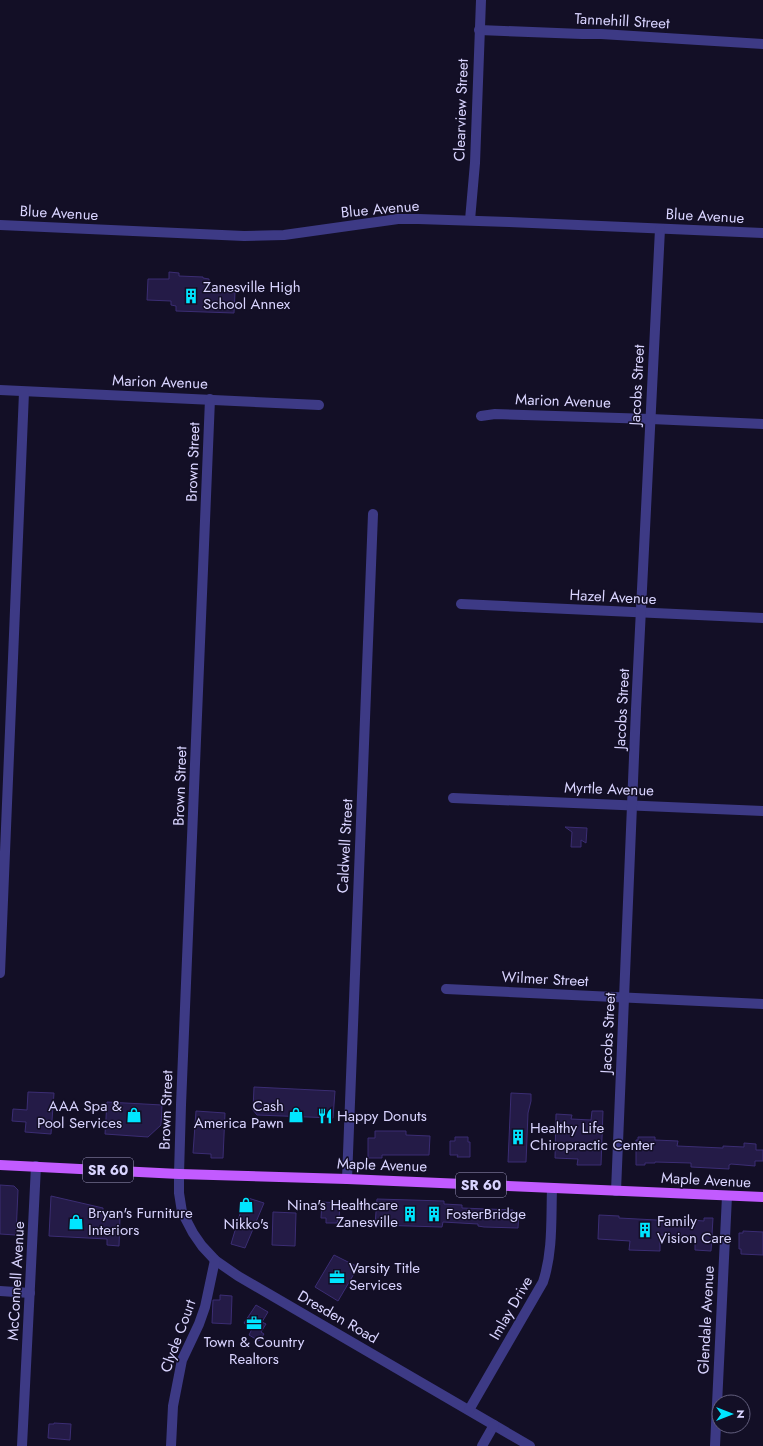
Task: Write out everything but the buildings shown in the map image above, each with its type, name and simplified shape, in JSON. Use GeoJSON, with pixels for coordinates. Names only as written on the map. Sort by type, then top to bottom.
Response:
{"type":"FeatureCollection","features":[{"type":"Feature","properties":{"kind":"main road","name":"Maple Avenue"},"geometry":{"type":"LineString","coordinates":[[0,1165],[179,1174],[346,1179],[763,1197]]}},
{"type":"Feature","properties":{"kind":"street","name":"Clearview Street"},"geometry":{"type":"LineString","coordinates":[[470,220],[474,169],[481,0]]}},
{"type":"Feature","properties":{"kind":"street","name":"Tannehill Street"},"geometry":{"type":"LineString","coordinates":[[479,30],[601,34],[763,44]]}},
{"type":"Feature","properties":{"kind":"street","name":"Blue Avenue"},"geometry":{"type":"LineString","coordinates":[[0,225],[244,236],[284,235],[398,219],[470,220],[763,233]]}},
{"type":"Feature","properties":{"kind":"street","name":"Jacobs Street"},"geometry":{"type":"LineString","coordinates":[[616,1191],[641,613],[660,229]]}},
{"type":"Feature","properties":{"kind":"street","name":"Marion Avenue"},"geometry":{"type":"LineString","coordinates":[[0,390],[319,405]]}},
{"type":"Feature","properties":{"kind":"street"},"geometry":{"type":"LineString","coordinates":[[0,973],[24,392]]}},
{"type":"Feature","properties":{"kind":"street","name":"Brown Street"},"geometry":{"type":"LineString","coordinates":[[179,1174],[210,399]]}},
{"type":"Feature","properties":{"kind":"street","name":"Marion Avenue"},"geometry":{"type":"LineString","coordinates":[[481,416],[495,414],[763,424]]}},
{"type":"Feature","properties":{"kind":"street","name":"Caldwell Street"},"geometry":{"type":"LineString","coordinates":[[346,1179],[373,514]]}},
{"type":"Feature","properties":{"kind":"street","name":"Hazel Avenue"},"geometry":{"type":"LineString","coordinates":[[461,604],[763,618]]}},
{"type":"Feature","properties":{"kind":"street"},"geometry":{"type":"LineString","coordinates":[[0,720],[10,721]]}},
{"type":"Feature","properties":{"kind":"street","name":"Myrtle Avenue"},"geometry":{"type":"LineString","coordinates":[[453,798],[763,811]]}},
{"type":"Feature","properties":{"kind":"street","name":"Wilmer Street"},"geometry":{"type":"LineString","coordinates":[[446,989],[763,1004]]}},
{"type":"Feature","properties":{"kind":"street","name":"McConnell Avenue"},"geometry":{"type":"LineString","coordinates":[[22,1446],[36,1166]]}},
{"type":"Feature","properties":{"kind":"street","name":"Dresden Road"},"geometry":{"type":"LineString","coordinates":[[179,1174],[179,1193],[182,1212],[193,1233],[202,1246],[215,1260],[238,1276],[530,1446]]}},
{"type":"Feature","properties":{"kind":"street","name":"Imlay Drive"},"geometry":{"type":"LineString","coordinates":[[469,1410],[544,1282],[548,1268],[552,1188]]}},
{"type":"Feature","properties":{"kind":"street","name":"Glendale Avenue"},"geometry":{"type":"LineString","coordinates":[[716,1446],[727,1196]]}},
{"type":"Feature","properties":{"kind":"street","name":"Clyde Court"},"geometry":{"type":"LineString","coordinates":[[171,1446],[173,1406],[182,1360],[199,1324],[205,1307],[215,1260]]}},
{"type":"Feature","properties":{"kind":"street"},"geometry":{"type":"LineString","coordinates":[[0,1291],[30,1293]]}},
{"type":"Feature","properties":{"kind":"street"},"geometry":{"type":"LineString","coordinates":[[482,1446],[494,1425]]}},
{"type":"Feature","properties":{"kind":"place","name":"Zanesville High School Annex"},"geometry":{"type":"Point","coordinates":[191,296]}},
{"type":"Feature","properties":{"kind":"place","name":"AAA Spa & Pool Services"},"geometry":{"type":"Point","coordinates":[134,1115]}},
{"type":"Feature","properties":{"kind":"place","name":"Cash America Pawn"},"geometry":{"type":"Point","coordinates":[296,1115]}},
{"type":"Feature","properties":{"kind":"place","name":"Happy Donuts"},"geometry":{"type":"Point","coordinates":[325,1116]}},
{"type":"Feature","properties":{"kind":"place","name":"Healthy Life Chiropractic Center"},"geometry":{"type":"Point","coordinates":[518,1137]}},
{"type":"Feature","properties":{"kind":"place","name":"Nikko's"},"geometry":{"type":"Point","coordinates":[246,1205]}},
{"type":"Feature","properties":{"kind":"place","name":"Nina's Healthcare Zanesville"},"geometry":{"type":"Point","coordinates":[410,1214]}},
{"type":"Feature","properties":{"kind":"place","name":"FosterBridge"},"geometry":{"type":"Point","coordinates":[434,1214]}},
{"type":"Feature","properties":{"kind":"place","name":"Bryan's Furniture Interiors"},"geometry":{"type":"Point","coordinates":[76,1222]}},
{"type":"Feature","properties":{"kind":"place","name":"Family Vision Care"},"geometry":{"type":"Point","coordinates":[645,1230]}},
{"type":"Feature","properties":{"kind":"place","name":"Varsity Title Services"},"geometry":{"type":"Point","coordinates":[337,1277]}},
{"type":"Feature","properties":{"kind":"place","name":"Town & Country Realtors"},"geometry":{"type":"Point","coordinates":[254,1323]}}]}
